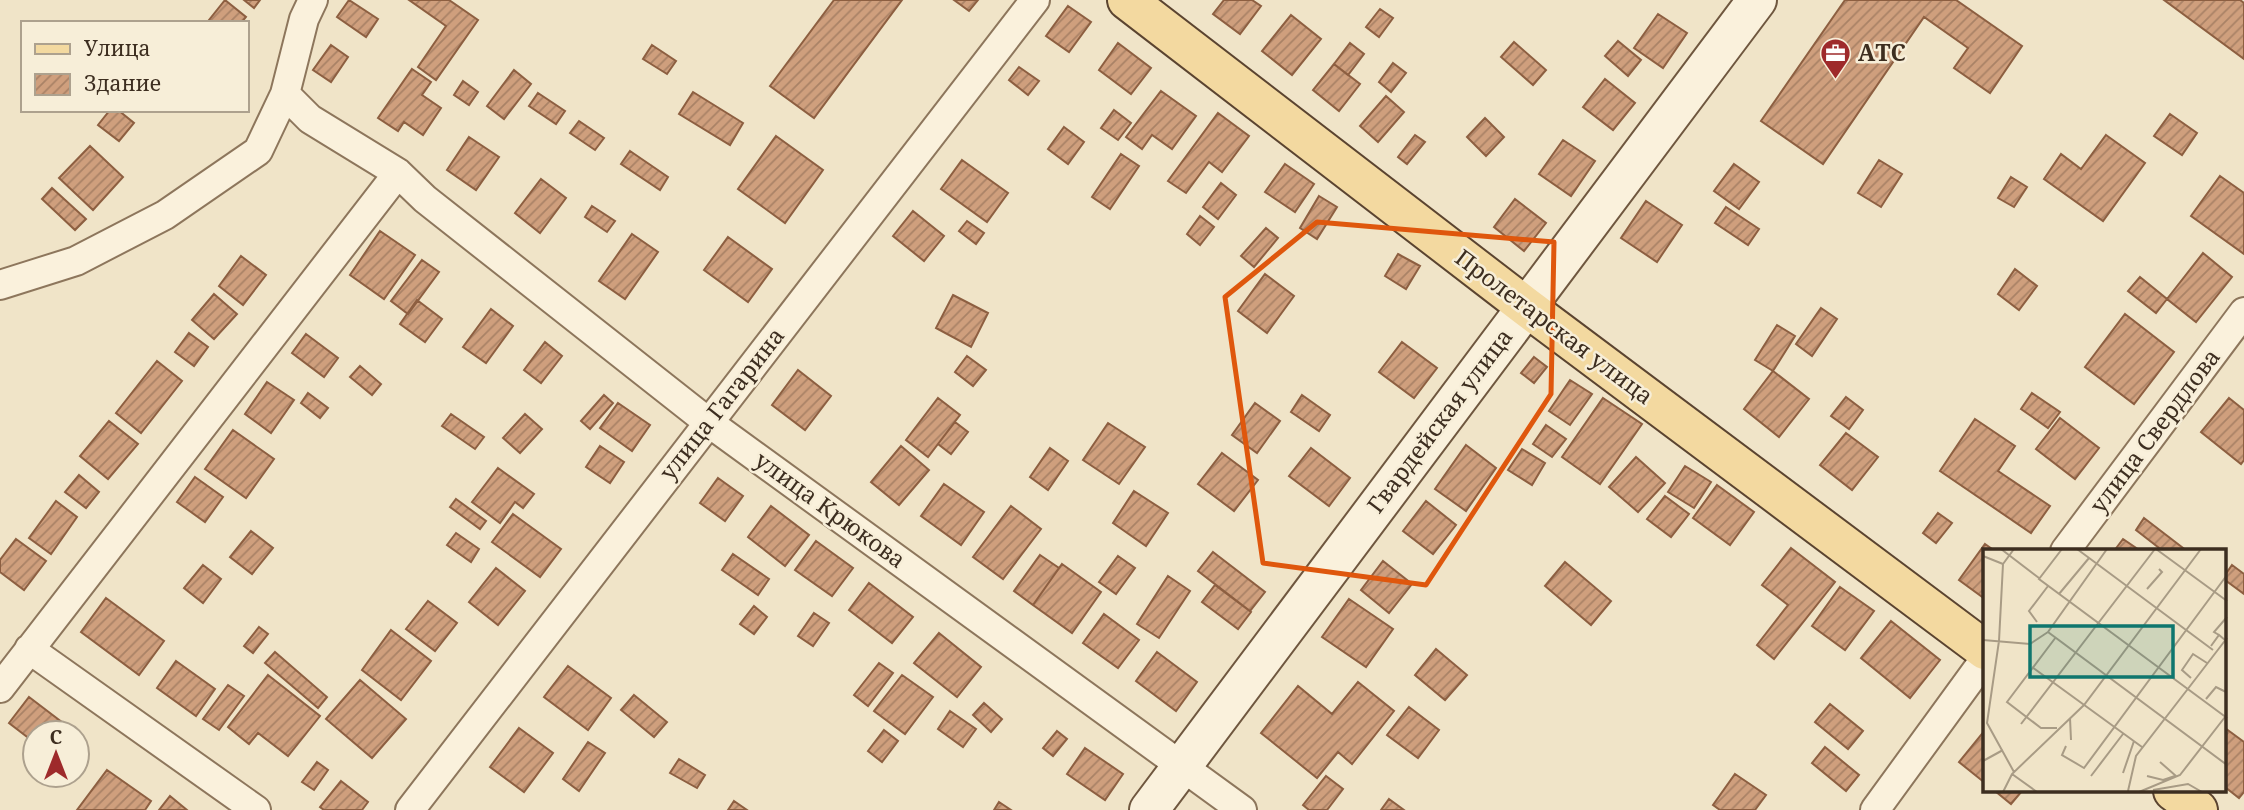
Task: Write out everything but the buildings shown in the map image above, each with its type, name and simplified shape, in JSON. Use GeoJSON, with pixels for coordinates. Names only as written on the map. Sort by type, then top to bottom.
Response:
{"type":"FeatureCollection","features":[{"type":"Feature","properties":{"kind":"main road","name":"Пролетарская улица"},"geometry":{"type":"LineString","coordinates":[[1127,0],[1525,306],[1983,649]]}},
{"type":"Feature","properties":{"kind":"main road"},"geometry":{"type":"LineString","coordinates":[[2174,792],[2198,810]]}},
{"type":"Feature","properties":{"kind":"street"},"geometry":{"type":"LineString","coordinates":[[0,285],[76,261],[165,215],[258,151],[285,94],[304,19],[313,0]]}},
{"type":"Feature","properties":{"kind":"street","name":"улица Гагарина"},"geometry":{"type":"LineString","coordinates":[[410,810],[1035,0]]}},
{"type":"Feature","properties":{"kind":"street","name":"Гвардейская улица"},"geometry":{"type":"LineString","coordinates":[[1149,810],[1757,0]]}},
{"type":"Feature","properties":{"kind":"street","name":"улица Крюкова"},"geometry":{"type":"LineString","coordinates":[[285,94],[310,119],[398,173],[425,200],[708,422],[1242,810]]}},
{"type":"Feature","properties":{"kind":"street"},"geometry":{"type":"LineString","coordinates":[[0,688],[398,173]]}},
{"type":"Feature","properties":{"kind":"street","name":"улица Свердлова"},"geometry":{"type":"LineString","coordinates":[[2066,549],[2244,312]]}},
{"type":"Feature","properties":{"kind":"street"},"geometry":{"type":"LineString","coordinates":[[29,649],[256,810]]}},
{"type":"Feature","properties":{"kind":"street"},"geometry":{"type":"LineString","coordinates":[[1875,810],[1983,662]]}},
{"type":"Feature","properties":{"kind":"highlighted area"},"geometry":{"type":"Polygon","coordinates":[[[1317,222],[1554,242],[1551,394],[1426,585],[1263,563],[1225,297],[1317,222]]]}},
{"type":"Feature","properties":{"kind":"place","name":"АТС"},"geometry":{"type":"Point","coordinates":[1835,80]}}]}
